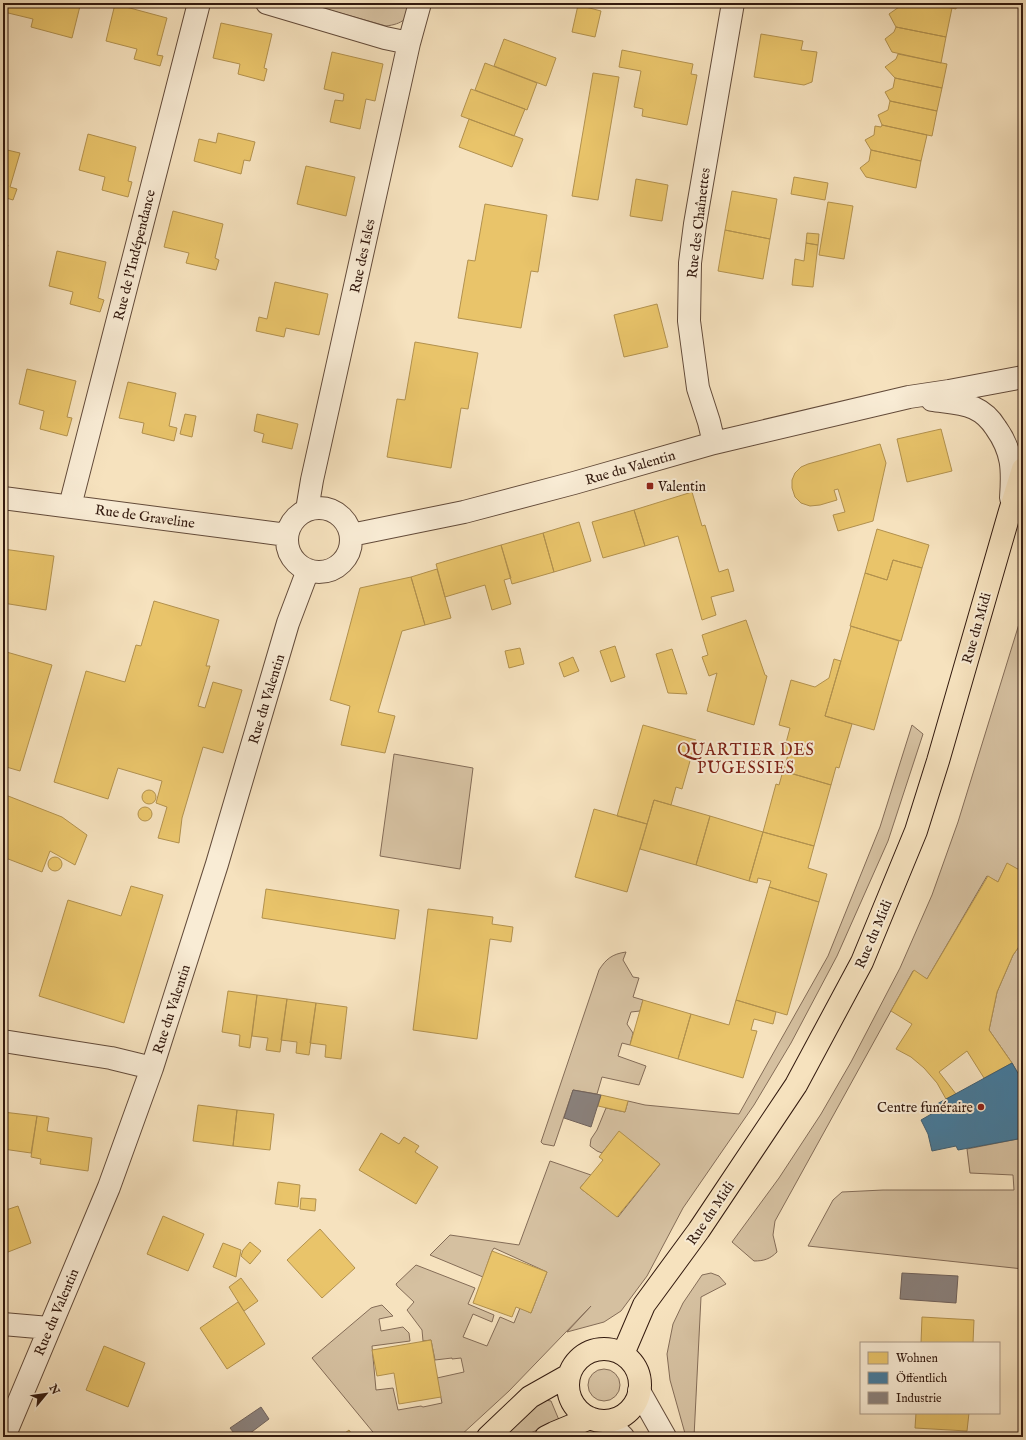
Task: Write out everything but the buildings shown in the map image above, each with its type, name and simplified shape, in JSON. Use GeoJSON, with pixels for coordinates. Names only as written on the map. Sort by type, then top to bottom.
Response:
{"type":"FeatureCollection","features":[{"type":"Feature","properties":{"kind":"main road","name":"Rue du Midi"},"geometry":{"type":"LineString","coordinates":[[623,1354],[644,1305],[699,1230],[796,1085],[862,962],[916,831],[938,761],[1023,469]]}},
{"type":"Feature","properties":{"kind":"main road"},"geometry":{"type":"LineString","coordinates":[[546,1437],[554,1432],[599,1419],[618,1418],[628,1412],[636,1402],[640,1380],[637,1370],[631,1361],[623,1354],[612,1349],[601,1348],[590,1350],[581,1356],[573,1365],[567,1384],[571,1401],[582,1414],[599,1419]]}},
{"type":"Feature","properties":{"kind":"main road"},"geometry":{"type":"LineString","coordinates":[[488,1437],[530,1397],[569,1375]]}},
{"type":"Feature","properties":{"kind":"street","name":"Rue de l'Indépendance"},"geometry":{"type":"LineString","coordinates":[[70,506],[199,3]]}},
{"type":"Feature","properties":{"kind":"street"},"geometry":{"type":"LineString","coordinates":[[267,3],[385,38],[409,43]]}},
{"type":"Feature","properties":{"kind":"street","name":"Rue des Isles"},"geometry":{"type":"LineString","coordinates":[[307,510],[312,480],[409,43],[420,3]]}},
{"type":"Feature","properties":{"kind":"street","name":"Rue des Chaînettes"},"geometry":{"type":"LineString","coordinates":[[714,443],[698,388],[691,336],[689,321],[690,263],[695,224],[733,3]]}},
{"type":"Feature","properties":{"kind":"street","name":"Rue du Valentin"},"geometry":{"type":"LineString","coordinates":[[351,535],[464,512],[574,483],[714,443],[909,397],[1023,377]]}},
{"type":"Feature","properties":{"kind":"street","name":"Rue du Valentin"},"geometry":{"type":"LineString","coordinates":[[909,397],[953,403],[974,408],[991,420],[1003,438],[1011,460],[1012,481],[1010,511]]}},
{"type":"Feature","properties":{"kind":"street","name":"Rue de Graveline"},"geometry":{"type":"LineString","coordinates":[[3,498],[287,535]]}},
{"type":"Feature","properties":{"kind":"street"},"geometry":{"type":"LineString","coordinates":[[326,508],[335,512],[343,518],[351,535],[351,546],[347,556],[340,565],[330,570],[319,572],[308,570],[299,565],[291,556],[287,535],[291,524],[298,516],[307,510],[326,508]]}},
{"type":"Feature","properties":{"kind":"street","name":"Rue du Valentin"},"geometry":{"type":"LineString","coordinates":[[4,1437],[109,1187],[152,1068],[217,864],[288,623],[308,570]]}},
{"type":"Feature","properties":{"kind":"street"},"geometry":{"type":"LineString","coordinates":[[3,1041],[111,1058],[152,1068]]}},
{"type":"Feature","properties":{"kind":"street"},"geometry":{"type":"LineString","coordinates":[[3,1324],[49,1328]]}},
{"type":"Feature","properties":{"kind":"street"},"geometry":{"type":"LineString","coordinates":[[639,1392],[665,1437]]}},
{"type":"Feature","properties":{"kind":"street"},"geometry":{"type":"LineString","coordinates":[[599,1419],[623,1437]]}},
{"type":"Feature","properties":{"kind":"shaded area"},"geometry":{"type":"Polygon","coordinates":[[[305,3],[413,3],[407,17],[404,20],[396,24],[386,26],[305,3]]]}},
{"type":"Feature","properties":{"kind":"shaded area"},"geometry":{"type":"Polygon","coordinates":[[[1023,611],[1023,872],[1007,864],[998,882],[987,876],[927,979],[913,971],[775,1221],[773,1235],[777,1252],[767,1259],[754,1261],[732,1242],[779,1178],[821,1114],[851,1062],[900,968],[932,895],[958,822],[1023,611]]]}},
{"type":"Feature","properties":{"kind":"shaded area"},"geometry":{"type":"Polygon","coordinates":[[[912,725],[923,734],[888,841],[837,956],[791,1043],[754,1105],[683,1208],[647,1276],[621,1311],[604,1322],[567,1332],[591,1306],[509,1391],[459,1437],[377,1437],[312,1358],[371,1308],[382,1305],[393,1316],[379,1319],[381,1331],[403,1327],[409,1333],[410,1341],[372,1346],[376,1390],[393,1388],[398,1410],[442,1403],[437,1378],[464,1372],[461,1358],[435,1360],[431,1340],[423,1341],[422,1330],[407,1310],[414,1302],[396,1284],[416,1265],[475,1288],[468,1304],[494,1315],[492,1322],[473,1314],[463,1337],[487,1346],[500,1317],[514,1323],[520,1308],[531,1313],[547,1272],[494,1248],[483,1277],[430,1255],[450,1235],[519,1245],[550,1161],[591,1175],[580,1188],[618,1217],[660,1164],[619,1132],[602,1153],[590,1146],[591,1139],[597,1130],[606,1108],[625,1112],[628,1101],[645,1105],[739,1114],[828,956],[880,827],[912,725]]]}},
{"type":"Feature","properties":{"kind":"shaded area"},"geometry":{"type":"Polygon","coordinates":[[[394,754],[473,768],[460,869],[380,856],[394,754]]]}},
{"type":"Feature","properties":{"kind":"shaded area"},"geometry":{"type":"Polygon","coordinates":[[[1023,941],[1023,1082],[989,1030],[997,992],[1013,955],[1023,941]]]}},
{"type":"Feature","properties":{"kind":"shaded area"},"geometry":{"type":"Polygon","coordinates":[[[626,952],[623,960],[633,977],[639,978],[633,997],[643,1000],[640,1011],[631,1012],[627,1024],[633,1033],[630,1045],[622,1043],[618,1056],[646,1066],[639,1085],[602,1077],[597,1094],[573,1090],[554,1146],[543,1144],[541,1142],[599,970],[610,958],[617,954],[626,952]]]}},
{"type":"Feature","properties":{"kind":"shaded area"},"geometry":{"type":"Polygon","coordinates":[[[1023,1138],[1023,1269],[808,1246],[833,1200],[842,1192],[883,1190],[1014,1190],[1013,1175],[970,1173],[967,1149],[1023,1138]]]}},
{"type":"Feature","properties":{"kind":"shaded area"},"geometry":{"type":"Polygon","coordinates":[[[711,1273],[719,1276],[726,1284],[701,1297],[694,1437],[686,1437],[670,1380],[667,1354],[673,1324],[683,1303],[702,1275],[711,1273]]]}},
{"type":"Feature","properties":{"kind":"shaded area"},"geometry":{"type":"Polygon","coordinates":[[[601,1369],[607,1369],[617,1376],[620,1385],[619,1391],[613,1398],[607,1401],[601,1401],[591,1394],[588,1388],[588,1382],[595,1372],[601,1369]]]}},
{"type":"Feature","properties":{"kind":"shaded area"},"geometry":{"type":"Polygon","coordinates":[[[545,1400],[551,1401],[559,1420],[522,1437],[504,1437],[536,1406],[545,1400]]]}},
{"type":"Feature","properties":{"kind":"place","name":"Valentin"},"geometry":{"type":"Point","coordinates":[650,486]}},
{"type":"Feature","properties":{"kind":"place","name":"Centre funéraire"},"geometry":{"type":"Point","coordinates":[981,1107]}},
{"type":"Feature","properties":{"kind":"district","name":"QUARTIER DES PUGESSIES"},"geometry":{"type":"Point","coordinates":[746,758]}}]}
